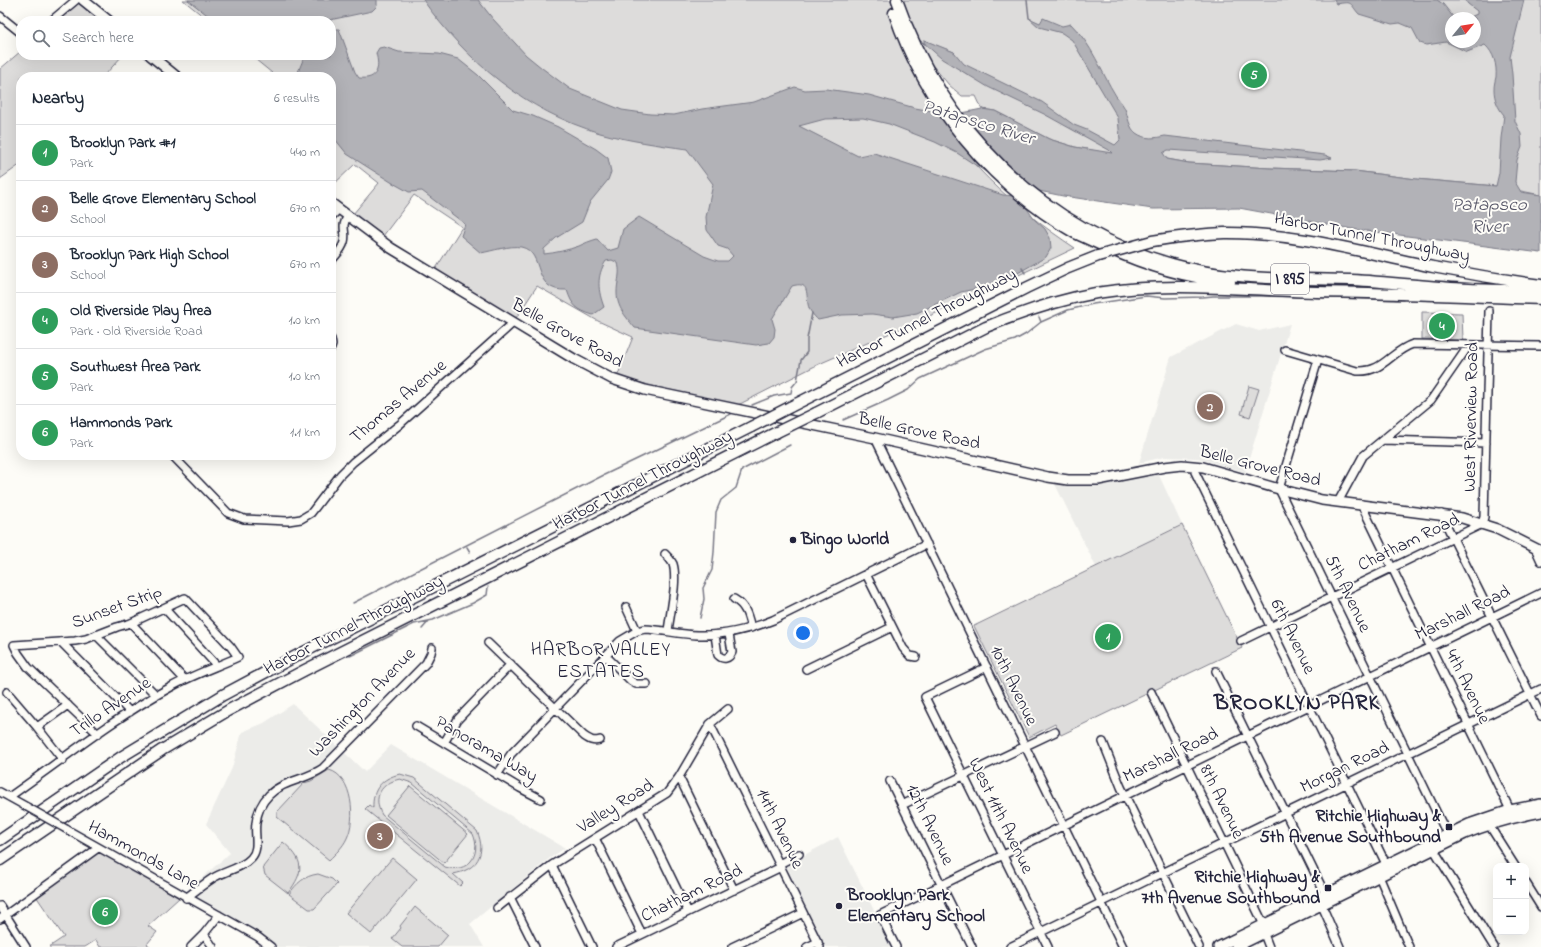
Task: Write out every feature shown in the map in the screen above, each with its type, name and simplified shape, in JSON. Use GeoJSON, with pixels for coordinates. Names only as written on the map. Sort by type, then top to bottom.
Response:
{"type":"FeatureCollection","features":[{"type":"Feature","properties":{"kind":"highway","name":"I 895"},"geometry":{"type":"LineString","coordinates":[[890,0],[901,32],[915,65],[956,129],[977,154],[1001,178],[1023,197],[1051,212]]}},
{"type":"Feature","properties":{"kind":"highway","name":"I 895"},"geometry":{"type":"LineString","coordinates":[[897,0],[919,54],[940,92],[958,118],[980,145],[1051,212]]}},
{"type":"Feature","properties":{"kind":"highway","name":"Harbor Tunnel Throughway"},"geometry":{"type":"LineString","coordinates":[[1051,212],[1075,233],[1137,261],[1165,270],[1219,281],[1267,286],[1335,288],[1352,291]]}},
{"type":"Feature","properties":{"kind":"highway","name":"Harbor Tunnel Throughway"},"geometry":{"type":"LineString","coordinates":[[1051,212],[1123,248],[1172,265],[1214,274],[1274,279],[1353,280],[1469,289],[1541,292]]}},
{"type":"Feature","properties":{"kind":"highway","name":"Harbor Tunnel Throughway"},"geometry":{"type":"LineString","coordinates":[[0,840],[121,757],[223,695],[305,651],[751,426],[790,408],[1033,284],[1098,256],[1152,241],[1187,236],[1224,233],[1286,237],[1312,241],[1460,272],[1541,285]]}},
{"type":"Feature","properties":{"kind":"highway","name":"Harbor Tunnel Throughway"},"geometry":{"type":"LineString","coordinates":[[0,860],[150,758],[229,710],[326,659],[986,327],[1032,309],[1078,297],[1115,291],[1171,287],[1352,291],[1541,299]]}},
{"type":"Feature","properties":{"kind":"main road"},"geometry":{"type":"LineString","coordinates":[[83,0],[103,16]]}},
{"type":"Feature","properties":{"kind":"main road"},"geometry":{"type":"LineString","coordinates":[[156,60],[171,72]]}},
{"type":"Feature","properties":{"kind":"main road","name":"Belle Grove Road"},"geometry":{"type":"LineString","coordinates":[[336,207],[391,249],[595,371],[629,385],[663,394],[875,438],[1048,477],[1068,480],[1098,480],[1164,467],[1182,465],[1195,466],[1279,489],[1338,502],[1441,514],[1462,518],[1515,537],[1538,550]]}},
{"type":"Feature","properties":{"kind":"main road"},"geometry":{"type":"LineString","coordinates":[[1218,947],[1264,929],[1323,900],[1379,876],[1431,846],[1447,834],[1469,824],[1512,814],[1541,804]]}},
{"type":"Feature","properties":{"kind":"main road"},"geometry":{"type":"LineString","coordinates":[[1323,900],[1386,864],[1489,825],[1512,814],[1541,812]]}},
{"type":"Feature","properties":{"kind":"main road"},"geometry":{"type":"LineString","coordinates":[[1236,947],[1264,929]]}},
{"type":"Feature","properties":{"kind":"street"},"geometry":{"type":"LineString","coordinates":[[57,16],[76,0]]}},
{"type":"Feature","properties":{"kind":"street"},"geometry":{"type":"LineString","coordinates":[[0,16],[16,29]]}},
{"type":"Feature","properties":{"kind":"street"},"geometry":{"type":"LineString","coordinates":[[336,212],[339,209]]}},
{"type":"Feature","properties":{"kind":"street"},"geometry":{"type":"LineString","coordinates":[[336,255],[342,247],[344,241],[344,221],[348,216]]}},
{"type":"Feature","properties":{"kind":"street","name":"West Riverview Road"},"geometry":{"type":"LineString","coordinates":[[1482,524],[1484,517],[1489,311]]}},
{"type":"Feature","properties":{"kind":"street","name":"Thomas Avenue"},"geometry":{"type":"LineString","coordinates":[[177,460],[221,508],[235,517],[244,519],[288,521],[301,519],[311,513],[340,475],[353,462],[400,425],[513,322]]}},
{"type":"Feature","properties":{"kind":"street"},"geometry":{"type":"LineString","coordinates":[[1285,350],[1362,372],[1378,368],[1403,348],[1414,344],[1541,346]]}},
{"type":"Feature","properties":{"kind":"street"},"geometry":{"type":"LineString","coordinates":[[1338,502],[1364,456],[1431,400],[1469,345]]}},
{"type":"Feature","properties":{"kind":"street"},"geometry":{"type":"LineString","coordinates":[[1279,489],[1318,360]]}},
{"type":"Feature","properties":{"kind":"street","name":"10th Avenue"},"geometry":{"type":"LineString","coordinates":[[875,438],[1123,947]]}},
{"type":"Feature","properties":{"kind":"street"},"geometry":{"type":"LineString","coordinates":[[1383,440],[1486,443]]}},
{"type":"Feature","properties":{"kind":"street","name":"6th Avenue"},"geometry":{"type":"LineString","coordinates":[[1195,466],[1195,472],[1386,864]]}},
{"type":"Feature","properties":{"kind":"street","name":"5th Avenue"},"geometry":{"type":"LineString","coordinates":[[1279,489],[1447,834]]}},
{"type":"Feature","properties":{"kind":"street","name":"4th Avenue"},"geometry":{"type":"LineString","coordinates":[[1361,504],[1512,814]]}},
{"type":"Feature","properties":{"kind":"street"},"geometry":{"type":"LineString","coordinates":[[1441,514],[1541,716]]}},
{"type":"Feature","properties":{"kind":"street","name":"Chatham Road"},"geometry":{"type":"LineString","coordinates":[[1242,641],[1482,524]]}},
{"type":"Feature","properties":{"kind":"street"},"geometry":{"type":"LineString","coordinates":[[497,775],[511,754],[606,656],[624,638],[637,631],[668,631],[697,635],[715,635],[730,634],[751,628],[772,620],[927,544]]}},
{"type":"Feature","properties":{"kind":"street"},"geometry":{"type":"LineString","coordinates":[[1538,550],[1541,561]]}},
{"type":"Feature","properties":{"kind":"street"},"geometry":{"type":"LineString","coordinates":[[665,554],[672,562],[674,569],[674,593],[668,631]]}},
{"type":"Feature","properties":{"kind":"street"},"geometry":{"type":"LineString","coordinates":[[866,574],[906,652],[910,656],[916,657]]}},
{"type":"Feature","properties":{"kind":"street","name":"Marshall Road"},"geometry":{"type":"LineString","coordinates":[[896,947],[880,915],[1541,593]]}},
{"type":"Feature","properties":{"kind":"street","name":"Sunset Strip"},"geometry":{"type":"LineString","coordinates":[[98,734],[28,667],[14,645],[75,641],[132,623],[185,598],[238,657]]}},
{"type":"Feature","properties":{"kind":"street"},"geometry":{"type":"LineString","coordinates":[[734,599],[739,602],[747,612],[751,628]]}},
{"type":"Feature","properties":{"kind":"street"},"geometry":{"type":"LineString","coordinates":[[626,607],[637,631]]}},
{"type":"Feature","properties":{"kind":"street"},"geometry":{"type":"LineString","coordinates":[[164,608],[217,666]]}},
{"type":"Feature","properties":{"kind":"street"},"geometry":{"type":"LineString","coordinates":[[132,623],[184,679]]}},
{"type":"Feature","properties":{"kind":"street"},"geometry":{"type":"LineString","coordinates":[[806,669],[892,627]]}},
{"type":"Feature","properties":{"kind":"street"},"geometry":{"type":"LineString","coordinates":[[715,635],[718,655],[723,659],[729,657],[732,652],[730,634]]}},
{"type":"Feature","properties":{"kind":"street"},"geometry":{"type":"LineString","coordinates":[[96,635],[156,695]]}},
{"type":"Feature","properties":{"kind":"street"},"geometry":{"type":"LineString","coordinates":[[62,642],[130,712]]}},
{"type":"Feature","properties":{"kind":"street"},"geometry":{"type":"LineString","coordinates":[[488,643],[584,736],[589,740],[600,740]]}},
{"type":"Feature","properties":{"kind":"street","name":"Washington Avenue"},"geometry":{"type":"LineString","coordinates":[[186,898],[212,879],[242,865],[252,858],[256,847],[256,822],[262,804],[281,786],[309,777],[323,768],[426,663],[432,648]]}},
{"type":"Feature","properties":{"kind":"street"},"geometry":{"type":"LineString","coordinates":[[606,656],[631,681],[636,684],[647,684]]}},
{"type":"Feature","properties":{"kind":"street","name":"Trillo Avenue"},"geometry":{"type":"LineString","coordinates":[[9,797],[156,695],[184,679],[238,657]]}},
{"type":"Feature","properties":{"kind":"street"},"geometry":{"type":"LineString","coordinates":[[444,743],[458,719],[511,664]]}},
{"type":"Feature","properties":{"kind":"street","name":"West 11th Avenue"},"geometry":{"type":"LineString","coordinates":[[987,667],[925,697],[1048,947]]}},
{"type":"Feature","properties":{"kind":"street"},"geometry":{"type":"LineString","coordinates":[[1216,671],[1285,813],[1323,900],[1340,947]]}},
{"type":"Feature","properties":{"kind":"street","name":"Morgan Road"},"geometry":{"type":"LineString","coordinates":[[1010,947],[1541,689]]}},
{"type":"Feature","properties":{"kind":"street"},"geometry":{"type":"LineString","coordinates":[[7,692],[38,727],[63,760]]}},
{"type":"Feature","properties":{"kind":"street","name":"8th Avenue"},"geometry":{"type":"LineString","coordinates":[[1150,692],[1224,843],[1264,929],[1269,947]]}},
{"type":"Feature","properties":{"kind":"street"},"geometry":{"type":"LineString","coordinates":[[38,727],[68,705]]}},
{"type":"Feature","properties":{"kind":"street","name":"Valley Road"},"geometry":{"type":"LineString","coordinates":[[496,908],[552,865],[667,793],[710,724],[728,709]]}},
{"type":"Feature","properties":{"kind":"street","name":"14th Avenue"},"geometry":{"type":"LineString","coordinates":[[710,724],[819,944]]}},
{"type":"Feature","properties":{"kind":"street","name":"Panorama Way"},"geometry":{"type":"LineString","coordinates":[[416,726],[497,775],[541,799]]}},
{"type":"Feature","properties":{"kind":"street"},"geometry":{"type":"LineString","coordinates":[[902,805],[1055,732]]}},
{"type":"Feature","properties":{"kind":"street"},"geometry":{"type":"LineString","coordinates":[[1103,742],[1126,795],[1199,947]]}},
{"type":"Feature","properties":{"kind":"street"},"geometry":{"type":"LineString","coordinates":[[679,776],[734,890]]}},
{"type":"Feature","properties":{"kind":"street","name":"12th Avenue"},"geometry":{"type":"LineString","coordinates":[[890,781],[972,947]]}},
{"type":"Feature","properties":{"kind":"street","name":"Hammonds Lane"},"geometry":{"type":"LineString","coordinates":[[0,792],[186,898],[258,937],[270,947]]}},
{"type":"Feature","properties":{"kind":"street"},"geometry":{"type":"LineString","coordinates":[[639,811],[688,912]]}},
{"type":"Feature","properties":{"kind":"street"},"geometry":{"type":"LineString","coordinates":[[1489,825],[1513,863]]}},
{"type":"Feature","properties":{"kind":"street"},"geometry":{"type":"LineString","coordinates":[[595,838],[642,934]]}},
{"type":"Feature","properties":{"kind":"street"},"geometry":{"type":"LineString","coordinates":[[1431,846],[1494,947]]}},
{"type":"Feature","properties":{"kind":"street"},"geometry":{"type":"LineString","coordinates":[[3,917],[98,848]]}},
{"type":"Feature","properties":{"kind":"street","name":"Chatham Road"},"geometry":{"type":"LineString","coordinates":[[616,947],[734,890],[800,854]]}},
{"type":"Feature","properties":{"kind":"street"},"geometry":{"type":"LineString","coordinates":[[552,865],[592,947]]}},
{"type":"Feature","properties":{"kind":"street"},"geometry":{"type":"LineString","coordinates":[[1379,876],[1409,947]]}},
{"type":"Feature","properties":{"kind":"street"},"geometry":{"type":"LineString","coordinates":[[1529,888],[1541,907]]}},
{"type":"Feature","properties":{"kind":"street"},"geometry":{"type":"LineString","coordinates":[[510,897],[535,947]]}},
{"type":"Feature","properties":{"kind":"street"},"geometry":{"type":"LineString","coordinates":[[0,906],[3,917],[26,947]]}},
{"type":"Feature","properties":{"kind":"street"},"geometry":{"type":"LineString","coordinates":[[732,947],[803,913]]}},
{"type":"Feature","properties":{"kind":"street"},"geometry":{"type":"LineString","coordinates":[[191,947],[204,934],[219,915]]}},
{"type":"Feature","properties":{"kind":"street"},"geometry":{"type":"LineString","coordinates":[[204,934],[212,947]]}},
{"type":"Feature","properties":{"kind":"street"},"geometry":{"type":"LineString","coordinates":[[807,947],[819,944]]}},
{"type":"Feature","properties":{"kind":"shaded area"},"geometry":{"type":"Polygon","coordinates":[[[183,0],[1541,0],[1541,195],[1496,186],[1416,179],[1355,171],[1189,163],[1167,159],[1113,154],[1075,147],[1049,139],[995,111],[982,109],[976,96],[962,96],[949,85],[919,49],[914,65],[915,73],[938,115],[953,138],[989,179],[1010,198],[1053,233],[1075,248],[973,297],[819,364],[738,405],[617,377],[633,337],[598,321],[537,286],[516,318],[435,270],[462,227],[414,195],[383,236],[353,214],[379,183],[355,164],[336,182],[336,72],[271,72],[256,60],[336,60],[336,16],[203,16],[183,0]],[[924,41],[967,74],[954,52],[924,41]]]}},
{"type":"Feature","properties":{"kind":"shaded area"},"geometry":{"type":"Polygon","coordinates":[[[79,2],[96,16],[63,16],[79,2]]]}},
{"type":"Feature","properties":{"kind":"shaded area"},"geometry":{"type":"Polygon","coordinates":[[[16,55],[16,60],[118,60],[108,72],[16,72],[16,168],[0,179],[0,69],[16,55]]]}},
{"type":"Feature","properties":{"kind":"shaded area"},"geometry":{"type":"Polygon","coordinates":[[[1422,312],[1462,313],[1463,340],[1422,339],[1422,312]]]}},
{"type":"Feature","properties":{"kind":"shaded area"},"geometry":{"type":"Polygon","coordinates":[[[1236,324],[1259,331],[1290,324],[1245,472],[1198,458],[1164,457],[1139,463],[1171,357],[1236,324]]]}},
{"type":"Feature","properties":{"kind":"shaded area"},"geometry":{"type":"Polygon","coordinates":[[[1249,386],[1259,389],[1250,417],[1241,414],[1249,386]]]}},
{"type":"Feature","properties":{"kind":"shaded area"},"geometry":{"type":"Polygon","coordinates":[[[1157,471],[1182,525],[1096,567],[1054,482],[1072,485],[1099,485],[1117,482],[1157,471]]]}},
{"type":"Feature","properties":{"kind":"shaded area"},"geometry":{"type":"Polygon","coordinates":[[[1182,525],[1242,648],[1061,735],[1055,724],[1029,737],[974,626],[1182,525]]]}},
{"type":"Feature","properties":{"kind":"shaded area"},"geometry":{"type":"Polygon","coordinates":[[[293,704],[365,772],[391,745],[565,848],[550,858],[470,924],[484,947],[275,947],[260,935],[186,892],[230,853],[206,824],[232,768],[242,732],[264,723],[293,704]]]}},
{"type":"Feature","properties":{"kind":"shaded area"},"geometry":{"type":"Polygon","coordinates":[[[329,770],[337,774],[348,789],[352,810],[350,830],[347,838],[329,860],[277,817],[277,812],[304,783],[311,781],[329,770]]]}},
{"type":"Feature","properties":{"kind":"shaded area"},"geometry":{"type":"Polygon","coordinates":[[[400,774],[414,778],[477,831],[481,847],[478,860],[468,869],[453,874],[463,883],[460,886],[365,809],[369,805],[373,808],[374,795],[379,785],[388,778],[400,774]],[[400,779],[383,787],[378,797],[379,808],[382,815],[445,867],[460,868],[466,865],[471,861],[476,849],[473,834],[412,783],[400,779]]]}},
{"type":"Feature","properties":{"kind":"shaded area"},"geometry":{"type":"Polygon","coordinates":[[[410,786],[468,834],[444,863],[386,815],[410,786]]]}},
{"type":"Feature","properties":{"kind":"shaded area","name":"Brooklyn Park Elementary School"},"geometry":{"type":"Polygon","coordinates":[[[838,837],[892,947],[825,947],[786,865],[838,837]]]}},
{"type":"Feature","properties":{"kind":"shaded area"},"geometry":{"type":"Polygon","coordinates":[[[283,842],[295,854],[300,866],[294,885],[288,893],[265,875],[263,867],[283,842]]]}},
{"type":"Feature","properties":{"kind":"shaded area"},"geometry":{"type":"Polygon","coordinates":[[[99,851],[179,898],[148,926],[157,932],[147,944],[151,947],[100,947],[96,940],[85,947],[49,947],[64,937],[36,896],[99,851]]]}},
{"type":"Feature","properties":{"kind":"shaded area"},"geometry":{"type":"Polygon","coordinates":[[[392,858],[417,879],[371,934],[346,913],[392,858]]]}},
{"type":"Feature","properties":{"kind":"shaded area"},"geometry":{"type":"Polygon","coordinates":[[[318,874],[332,879],[337,884],[314,909],[309,909],[289,894],[301,881],[309,876],[318,874]]]}},
{"type":"Feature","properties":{"kind":"shaded area"},"geometry":{"type":"Polygon","coordinates":[[[415,907],[448,935],[438,947],[402,947],[392,939],[415,907]]]}},
{"type":"Feature","properties":{"kind":"water"},"geometry":{"type":"Polygon","coordinates":[[[188,0],[377,0],[377,6],[372,11],[336,19],[336,16],[209,16],[188,0]]]}},
{"type":"Feature","properties":{"kind":"water","name":"Patapsco River"},"geometry":{"type":"Polygon","coordinates":[[[423,0],[478,0],[526,55],[542,68],[570,89],[622,110],[650,114],[674,115],[702,109],[754,102],[795,87],[805,90],[826,89],[869,95],[915,108],[938,112],[962,113],[982,109],[995,111],[1049,139],[1075,147],[1112,153],[1044,114],[988,87],[942,59],[924,43],[924,40],[954,52],[964,64],[1042,102],[1074,125],[1087,130],[1115,145],[1120,140],[1118,118],[1072,40],[1062,33],[1039,27],[1029,18],[1040,23],[1043,18],[1062,26],[1071,24],[1079,32],[1091,50],[1116,96],[1124,107],[1132,128],[1136,133],[1143,137],[1150,138],[1165,136],[1325,155],[1332,158],[1320,160],[1168,150],[1163,153],[1167,159],[1189,163],[1355,171],[1416,179],[1496,186],[1499,173],[1504,115],[1498,106],[1495,96],[1494,88],[1496,68],[1493,55],[1485,45],[1481,47],[1481,12],[1477,12],[1465,0],[1524,0],[1510,57],[1515,121],[1521,134],[1522,147],[1517,160],[1515,182],[1521,192],[1541,195],[1541,253],[1352,229],[1239,208],[1153,209],[1063,196],[1039,191],[986,172],[957,153],[935,142],[889,124],[863,118],[825,119],[799,126],[858,156],[874,153],[1003,195],[1015,196],[1034,219],[1045,229],[1050,238],[1051,248],[1046,257],[1016,274],[984,287],[961,292],[917,313],[893,317],[872,314],[842,315],[818,320],[809,309],[807,292],[804,286],[792,286],[772,319],[775,329],[774,337],[769,343],[756,345],[635,328],[623,312],[618,302],[618,263],[612,260],[606,261],[603,267],[599,278],[599,289],[604,307],[593,315],[576,307],[573,304],[567,290],[555,289],[548,285],[543,279],[534,256],[529,250],[521,247],[512,247],[481,253],[461,236],[465,224],[422,191],[409,192],[347,154],[336,140],[336,72],[298,72],[303,60],[336,60],[336,29],[339,29],[355,72],[359,78],[374,75],[378,64],[376,53],[379,48],[384,47],[399,52],[439,54],[458,59],[478,75],[513,110],[533,116],[558,127],[596,149],[608,158],[611,172],[608,180],[590,202],[582,222],[556,238],[544,249],[544,254],[570,249],[597,239],[608,251],[618,248],[623,229],[639,217],[704,256],[718,261],[728,261],[733,256],[727,249],[718,246],[707,230],[706,217],[713,184],[687,149],[633,141],[600,133],[573,124],[523,98],[500,82],[459,44],[423,0]]]}},
{"type":"Feature","properties":{"kind":"water"},"geometry":{"type":"Polygon","coordinates":[[[1334,0],[1437,0],[1443,4],[1449,12],[1445,12],[1445,42],[1426,45],[1420,43],[1412,28],[1400,23],[1392,24],[1359,14],[1349,3],[1336,4],[1334,0]]]}},
{"type":"Feature","properties":{"kind":"water"},"geometry":{"type":"Polygon","coordinates":[[[1459,48],[1477,48],[1467,52],[1459,48]]]}},
{"type":"Feature","properties":{"kind":"waterway"},"geometry":{"type":"LineString","coordinates":[[1027,0],[1029,18]]}},
{"type":"Feature","properties":{"kind":"waterway"},"geometry":{"type":"LineString","coordinates":[[918,40],[925,44]]}},
{"type":"Feature","properties":{"kind":"waterway"},"geometry":{"type":"LineString","coordinates":[[1022,268],[1025,273]]}},
{"type":"Feature","properties":{"kind":"waterway"},"geometry":{"type":"LineString","coordinates":[[843,420],[908,390],[920,379],[985,349],[1015,340],[1026,334],[1041,322],[1068,310],[1093,304],[1146,296],[1165,298],[1263,296],[1403,300]]}},
{"type":"Feature","properties":{"kind":"waterway"},"geometry":{"type":"LineString","coordinates":[[752,405],[774,396],[791,393],[792,387],[797,381],[801,360],[807,352],[807,339],[812,313]]}},
{"type":"Feature","properties":{"kind":"waterway"},"geometry":{"type":"LineString","coordinates":[[1039,317],[1041,322]]}},
{"type":"Feature","properties":{"kind":"waterway"},"geometry":{"type":"LineString","coordinates":[[353,603],[604,475],[731,414]]}},
{"type":"Feature","properties":{"kind":"waterway"},"geometry":{"type":"LineString","coordinates":[[700,618],[704,599],[703,588],[712,570],[716,512],[721,500],[736,488],[742,470],[790,445]]}},
{"type":"Feature","properties":{"kind":"waterway"},"geometry":{"type":"LineString","coordinates":[[467,547],[470,552]]}},
{"type":"Feature","properties":{"kind":"waterway"},"geometry":{"type":"LineString","coordinates":[[350,656],[414,624],[433,620],[473,603],[487,595],[488,587]]}},
{"type":"Feature","properties":{"kind":"waterway"},"geometry":{"type":"LineString","coordinates":[[422,629],[429,621]]}},
{"type":"Feature","properties":{"kind":"place","name":"Southwest Area Park"},"geometry":{"type":"Point","coordinates":[1254,75]}},
{"type":"Feature","properties":{"kind":"place","name":"Old Riverside Play Area"},"geometry":{"type":"Point","coordinates":[1442,326]}},
{"type":"Feature","properties":{"kind":"place","name":"Belle Grove Elementary School"},"geometry":{"type":"Point","coordinates":[1210,407]}},
{"type":"Feature","properties":{"kind":"place","name":"Bingo World"},"geometry":{"type":"Point","coordinates":[793,540]}},
{"type":"Feature","properties":{"kind":"place","name":"Brooklyn Park #1"},"geometry":{"type":"Point","coordinates":[1108,637]}},
{"type":"Feature","properties":{"kind":"place","name":"Ritchie Highway & 5th Avenue Southbound"},"geometry":{"type":"Point","coordinates":[1449,827]}},
{"type":"Feature","properties":{"kind":"place","name":"Brooklyn Park High School"},"geometry":{"type":"Point","coordinates":[380,836]}},
{"type":"Feature","properties":{"kind":"place","name":"Ritchie Highway & 7th Avenue Southbound"},"geometry":{"type":"Point","coordinates":[1328,888]}},
{"type":"Feature","properties":{"kind":"place","name":"Brooklyn Park Elementary School"},"geometry":{"type":"Point","coordinates":[839,906]}},
{"type":"Feature","properties":{"kind":"place","name":"Hammonds Park"},"geometry":{"type":"Point","coordinates":[105,912]}},
{"type":"Feature","properties":{"kind":"district","name":"HARBOR VALLEY ESTATES"},"geometry":{"type":"Point","coordinates":[601,661]}},
{"type":"Feature","properties":{"kind":"district","name":"BROOKLYN PARK"},"geometry":{"type":"Point","coordinates":[1297,704]}}]}
